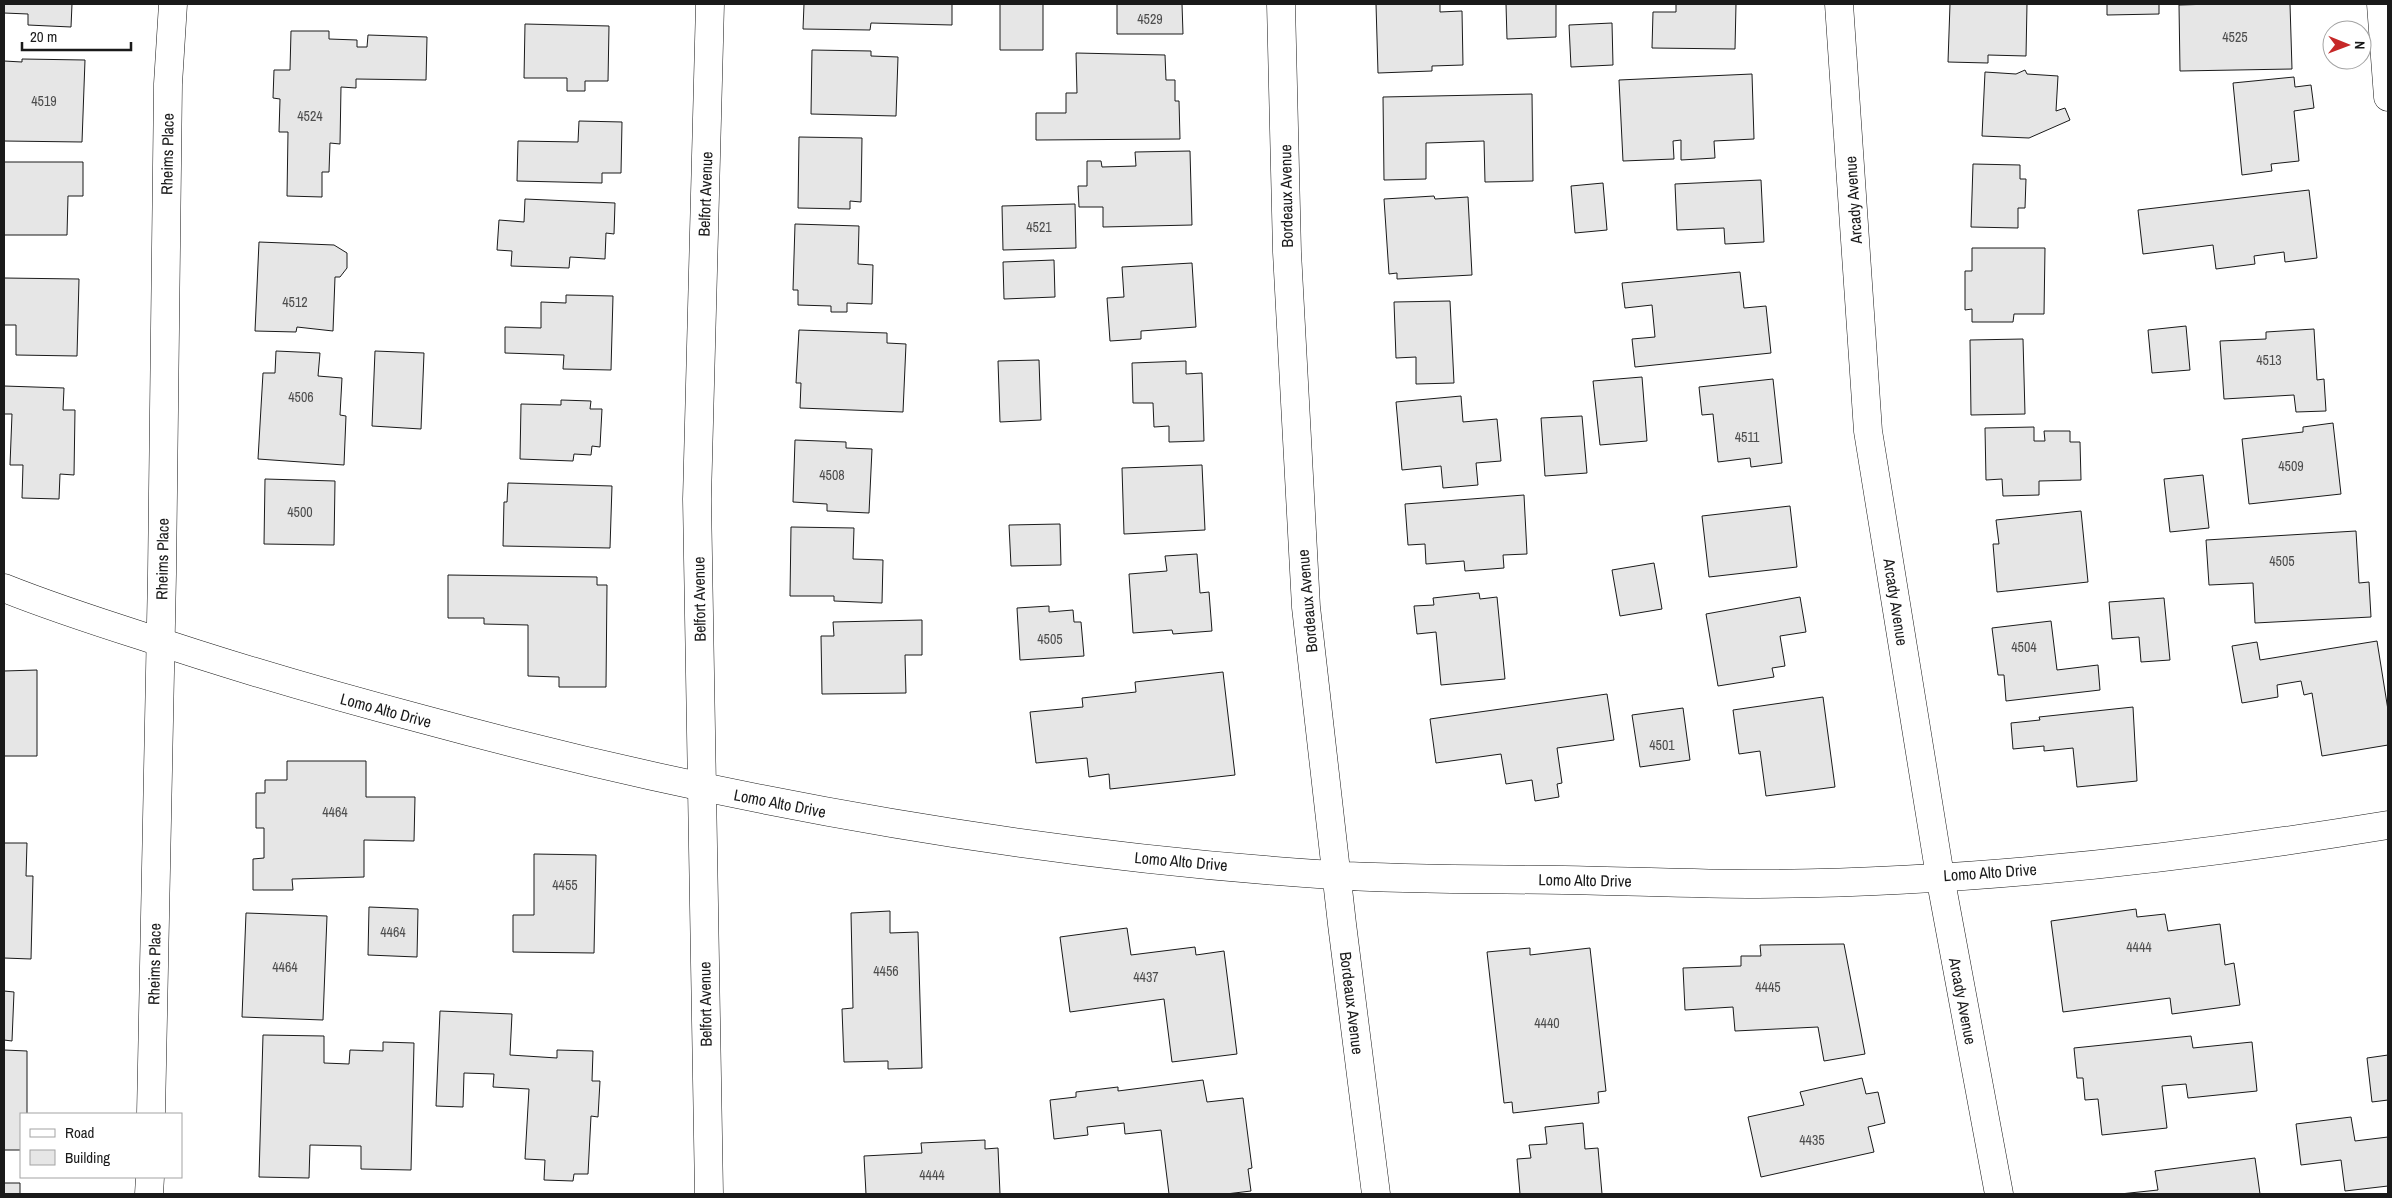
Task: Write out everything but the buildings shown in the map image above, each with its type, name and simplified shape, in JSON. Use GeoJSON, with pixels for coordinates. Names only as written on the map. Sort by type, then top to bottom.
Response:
{"type":"FeatureCollection","features":[{"type":"Feature","properties":{"kind":"street","name":"Rheims Place"},"geometry":{"type":"LineString","coordinates":[[151,1113],[161,642],[168,84],[173,4]]}},
{"type":"Feature","properties":{"kind":"street","name":"Belfort Avenue"},"geometry":{"type":"LineString","coordinates":[[709,1194],[697,499],[710,4]]}},
{"type":"Feature","properties":{"kind":"street","name":"Bordeaux Avenue"},"geometry":{"type":"LineString","coordinates":[[1281,4],[1287,252],[1306,607],[1336,876],[1376,1194]]}},
{"type":"Feature","properties":{"kind":"street","name":"Arcady Avenue"},"geometry":{"type":"LineString","coordinates":[[1840,4],[1868,431],[1940,876],[1999,1194]]}},
{"type":"Feature","properties":{"kind":"street"},"geometry":{"type":"LineString","coordinates":[[2382,4],[2388,97]]}},
{"type":"Feature","properties":{"kind":"street","name":"Lomo Alto Drive"},"geometry":{"type":"LineString","coordinates":[[4,588],[161,642],[335,696],[538,751],[702,788],[922,829],[1122,856],[1336,876],[1760,884],[1940,876],[2103,863],[2322,836],[2388,825]]}},
{"type":"Feature","properties":{"kind":"street"},"geometry":{"type":"LineString","coordinates":[[149,1194],[150,1178]]}}]}
